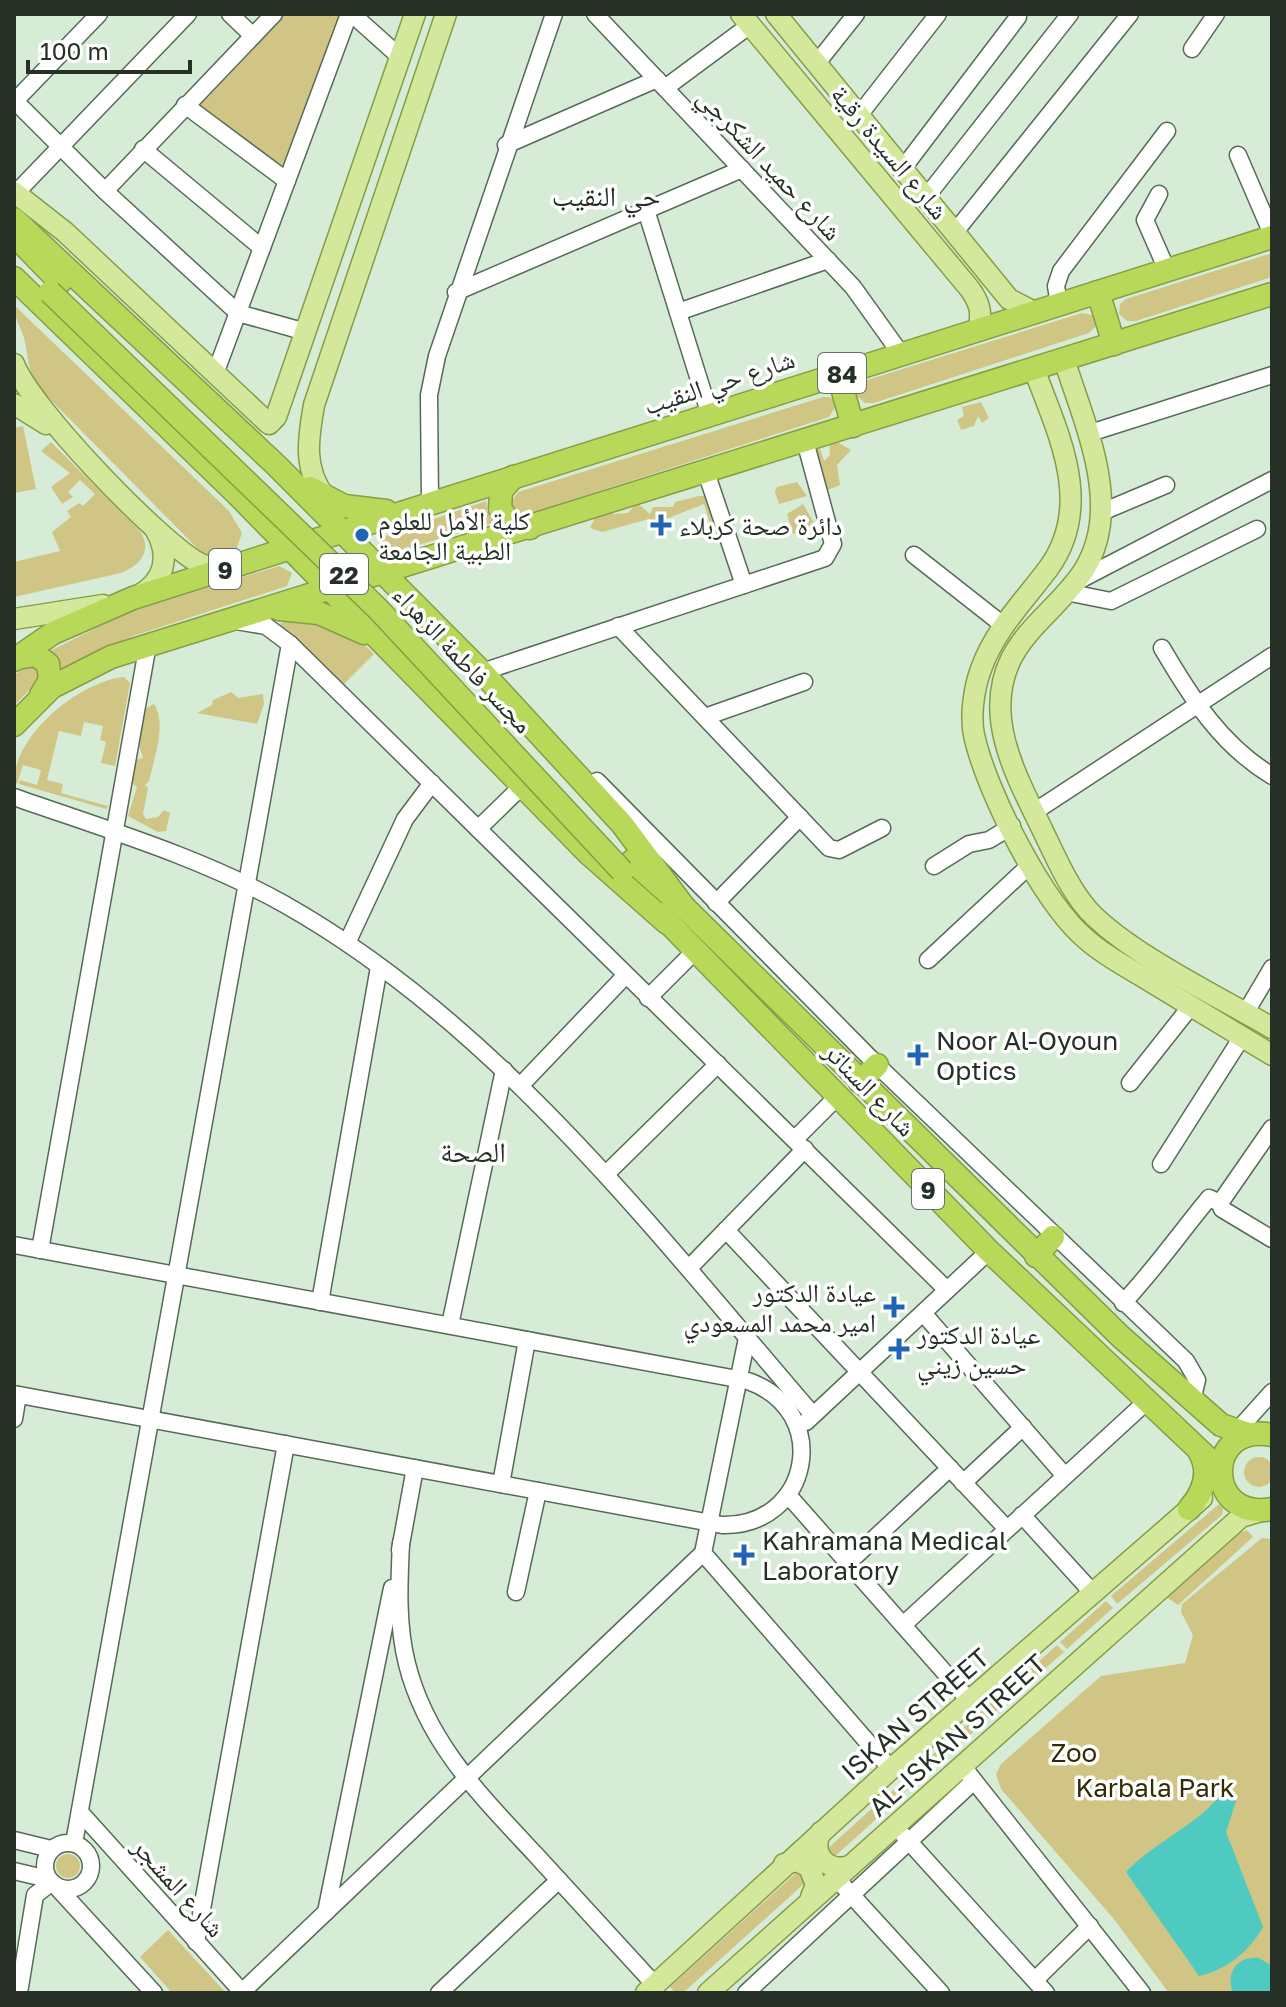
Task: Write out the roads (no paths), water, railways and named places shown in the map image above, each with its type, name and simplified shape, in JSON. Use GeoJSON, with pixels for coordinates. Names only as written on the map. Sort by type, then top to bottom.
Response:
{"type":"FeatureCollection","features":[{"type":"Feature","properties":{"kind":"highway"},"geometry":{"type":"LineString","coordinates":[[14,219],[343,531]]}},
{"type":"Feature","properties":{"kind":"highway","name":"22"},"geometry":{"type":"LineString","coordinates":[[14,235],[55,287]]}},
{"type":"Feature","properties":{"kind":"highway","name":"شارع حي النقيب"},"geometry":{"type":"LineString","coordinates":[[421,506],[1272,235]]}},
{"type":"Feature","properties":{"kind":"highway","name":"22"},"geometry":{"type":"LineString","coordinates":[[14,260],[55,287]]}},
{"type":"Feature","properties":{"kind":"highway"},"geometry":{"type":"LineString","coordinates":[[14,278],[238,495],[399,661]]}},
{"type":"Feature","properties":{"kind":"highway","name":"مجسر فاطمة الزهراء"},"geometry":{"type":"LineString","coordinates":[[55,287],[357,569],[627,866]]}},
{"type":"Feature","properties":{"kind":"highway"},"geometry":{"type":"LineString","coordinates":[[1098,292],[1114,344]]}},
{"type":"Feature","properties":{"kind":"highway","name":"84"},"geometry":{"type":"LineString","coordinates":[[358,580],[1272,294]]}},
{"type":"Feature","properties":{"kind":"highway"},"geometry":{"type":"LineString","coordinates":[[838,374],[853,426]]}},
{"type":"Feature","properties":{"kind":"highway"},"geometry":{"type":"LineString","coordinates":[[238,495],[261,507],[276,502],[285,484],[276,465]]}},
{"type":"Feature","properties":{"kind":"highway"},"geometry":{"type":"LineString","coordinates":[[276,465],[325,497],[363,510],[421,506]]}},
{"type":"Feature","properties":{"kind":"highway"},"geometry":{"type":"LineString","coordinates":[[513,477],[501,491],[500,509],[512,524],[530,528]]}},
{"type":"Feature","properties":{"kind":"highway"},"geometry":{"type":"LineString","coordinates":[[230,567],[246,559],[256,540],[252,516],[238,495]]}},
{"type":"Feature","properties":{"kind":"highway","name":"84"},"geometry":{"type":"LineString","coordinates":[[343,531],[421,506]]}},
{"type":"Feature","properties":{"kind":"highway","name":"9"},"geometry":{"type":"LineString","coordinates":[[14,660],[64,627],[133,598],[343,531],[563,757],[649,857],[684,907]]}},
{"type":"Feature","properties":{"kind":"highway"},"geometry":{"type":"LineString","coordinates":[[418,608],[413,588],[414,576],[421,566],[436,556]]}},
{"type":"Feature","properties":{"kind":"highway","name":"9"},"geometry":{"type":"LineString","coordinates":[[16,724],[41,696],[87,667],[148,644],[358,580]]}},
{"type":"Feature","properties":{"kind":"highway","name":"9"},"geometry":{"type":"LineString","coordinates":[[254,612],[296,610],[338,619],[362,632],[399,661],[613,878],[667,923]]}},
{"type":"Feature","properties":{"kind":"highway"},"geometry":{"type":"LineString","coordinates":[[399,661],[393,643],[401,625],[418,618],[436,625]]}},
{"type":"Feature","properties":{"kind":"highway"},"geometry":{"type":"LineString","coordinates":[[14,660],[36,655],[48,664],[50,680],[41,696]]}},
{"type":"Feature","properties":{"kind":"highway","name":"شارع السناتر"},"geometry":{"type":"LineString","coordinates":[[627,866],[684,907],[1036,1256],[1192,1401],[1221,1425],[1260,1434]]}},
{"type":"Feature","properties":{"kind":"highway","name":"شارع السناتر"},"geometry":{"type":"LineString","coordinates":[[627,866],[667,923],[989,1251],[1196,1447],[1220,1477]]}},
{"type":"Feature","properties":{"kind":"highway"},"geometry":{"type":"LineString","coordinates":[[860,1082],[877,1065]]}},
{"type":"Feature","properties":{"kind":"highway"},"geometry":{"type":"LineString","coordinates":[[1036,1256],[1053,1237]]}},
{"type":"Feature","properties":{"kind":"highway"},"geometry":{"type":"LineString","coordinates":[[1070,1327],[1079,1331],[1090,1327],[1094,1318],[1091,1309]]}},
{"type":"Feature","properties":{"kind":"highway"},"geometry":{"type":"LineString","coordinates":[[1100,1357],[1097,1347],[1101,1338],[1110,1334],[1120,1336]]}},
{"type":"Feature","properties":{"kind":"highway"},"geometry":{"type":"LineString","coordinates":[[1220,1477],[1227,1450],[1260,1434]]}},
{"type":"Feature","properties":{"kind":"highway"},"geometry":{"type":"LineString","coordinates":[[1189,1509],[1201,1493],[1205,1478],[1204,1462],[1196,1447]]}},
{"type":"Feature","properties":{"kind":"highway","name":"9"},"geometry":{"type":"LineString","coordinates":[[1220,1477],[1239,1506],[1262,1513]]}},
{"type":"Feature","properties":{"kind":"main road"},"geometry":{"type":"LineString","coordinates":[[15,192],[65,232],[260,419],[269,424],[274,421],[295,364],[415,14]]}},
{"type":"Feature","properties":{"kind":"main road"},"geometry":{"type":"LineString","coordinates":[[325,497],[314,482],[309,462],[314,405],[446,14]]}},
{"type":"Feature","properties":{"kind":"main road","name":"شارع السيدة رقية"},"geometry":{"type":"LineString","coordinates":[[776,14],[1009,299],[1034,312]]}},
{"type":"Feature","properties":{"kind":"main road","name":"شارع السيدة رقية"},"geometry":{"type":"LineString","coordinates":[[751,18],[969,288],[979,305],[978,329]]}},
{"type":"Feature","properties":{"kind":"main road"},"geometry":{"type":"LineString","coordinates":[[1064,359],[1087,434],[1102,512],[1093,552],[1069,588],[1011,660],[1002,691],[1000,719],[1011,766],[1061,869],[1088,909],[1121,939],[1272,1028]]}},
{"type":"Feature","properties":{"kind":"main road"},"geometry":{"type":"LineString","coordinates":[[14,364],[37,404],[151,523],[197,562],[210,568],[230,567]]}},
{"type":"Feature","properties":{"kind":"main road"},"geometry":{"type":"LineString","coordinates":[[295,364],[304,373],[323,376]]}},
{"type":"Feature","properties":{"kind":"main road"},"geometry":{"type":"LineString","coordinates":[[1034,369],[1067,471],[1072,507],[1070,527],[1048,569],[1003,625],[979,672],[973,719],[982,760],[1031,864],[1056,907],[1087,940],[1272,1055]]}},
{"type":"Feature","properties":{"kind":"main road"},"geometry":{"type":"LineString","coordinates":[[284,394],[298,393],[314,405]]}},
{"type":"Feature","properties":{"kind":"main road"},"geometry":{"type":"LineString","coordinates":[[14,404],[75,445]]}},
{"type":"Feature","properties":{"kind":"main road"},"geometry":{"type":"LineString","coordinates":[[14,619],[133,598],[151,587],[164,565],[163,542],[151,523]]}},
{"type":"Feature","properties":{"kind":"main road","name":"ISKAN STREET"},"geometry":{"type":"LineString","coordinates":[[650,1989],[784,1864],[1189,1509],[1220,1477]]}},
{"type":"Feature","properties":{"kind":"main road","name":"AL-ISKAN STREET"},"geometry":{"type":"LineString","coordinates":[[708,1993],[811,1897],[895,1826],[968,1773],[1262,1513]]}},
{"type":"Feature","properties":{"kind":"main road"},"geometry":{"type":"LineString","coordinates":[[821,1832],[817,1843],[822,1860],[843,1872]]}},
{"type":"Feature","properties":{"kind":"main road"},"geometry":{"type":"LineString","coordinates":[[784,1864],[797,1861],[809,1867],[816,1879],[811,1897]]}},
{"type":"Feature","properties":{"kind":"street"},"geometry":{"type":"LineString","coordinates":[[99,14],[14,101],[105,191],[238,313],[306,332]]}},
{"type":"Feature","properties":{"kind":"street"},"geometry":{"type":"LineString","coordinates":[[15,192],[188,14]]}},
{"type":"Feature","properties":{"kind":"street"},"geometry":{"type":"LineString","coordinates":[[230,14],[253,36]]}},
{"type":"Feature","properties":{"kind":"street"},"geometry":{"type":"LineString","coordinates":[[105,191],[274,14]]}},
{"type":"Feature","properties":{"kind":"street"},"geometry":{"type":"LineString","coordinates":[[215,374],[351,14],[400,57]]}},
{"type":"Feature","properties":{"kind":"street"},"geometry":{"type":"LineString","coordinates":[[421,506],[429,395],[437,356],[506,145],[554,14]]}},
{"type":"Feature","properties":{"kind":"street","name":"شارع حميد الشكرجي"},"geometry":{"type":"LineString","coordinates":[[595,14],[869,305],[901,354]]}},
{"type":"Feature","properties":{"kind":"street"},"geometry":{"type":"LineString","coordinates":[[817,63],[856,14]]}},
{"type":"Feature","properties":{"kind":"street"},"geometry":{"type":"LineString","coordinates":[[860,114],[938,14]]}},
{"type":"Feature","properties":{"kind":"street"},"geometry":{"type":"LineString","coordinates":[[927,196],[1070,14]]}},
{"type":"Feature","properties":{"kind":"street"},"geometry":{"type":"LineString","coordinates":[[955,232],[1130,14]]}},
{"type":"Feature","properties":{"kind":"street"},"geometry":{"type":"LineString","coordinates":[[1192,49],[1216,14]]}},
{"type":"Feature","properties":{"kind":"street"},"geometry":{"type":"LineString","coordinates":[[904,167],[1018,17]]}},
{"type":"Feature","properties":{"kind":"street"},"geometry":{"type":"LineString","coordinates":[[506,145],[661,84],[751,18]]}},
{"type":"Feature","properties":{"kind":"street"},"geometry":{"type":"LineString","coordinates":[[185,105],[287,181]]}},
{"type":"Feature","properties":{"kind":"street"},"geometry":{"type":"LineString","coordinates":[[1059,304],[1056,286],[1061,271],[1167,131]]}},
{"type":"Feature","properties":{"kind":"street"},"geometry":{"type":"LineString","coordinates":[[143,149],[262,248]]}},
{"type":"Feature","properties":{"kind":"street"},"geometry":{"type":"LineString","coordinates":[[1238,155],[1272,235]]}},
{"type":"Feature","properties":{"kind":"street"},"geometry":{"type":"LineString","coordinates":[[456,292],[742,169]]}},
{"type":"Feature","properties":{"kind":"street"},"geometry":{"type":"LineString","coordinates":[[1159,194],[1145,220],[1167,270]]}},
{"type":"Feature","properties":{"kind":"street"},"geometry":{"type":"LineString","coordinates":[[646,210],[710,415]]}},
{"type":"Feature","properties":{"kind":"street"},"geometry":{"type":"LineString","coordinates":[[678,312],[828,260]]}},
{"type":"Feature","properties":{"kind":"street"},"geometry":{"type":"LineString","coordinates":[[1087,434],[1272,375]]}},
{"type":"Feature","properties":{"kind":"street"},"geometry":{"type":"LineString","coordinates":[[482,672],[825,558],[833,544],[805,441]]}},
{"type":"Feature","properties":{"kind":"street"},"geometry":{"type":"LineString","coordinates":[[706,472],[744,585]]}},
{"type":"Feature","properties":{"kind":"street"},"geometry":{"type":"LineString","coordinates":[[1069,588],[1272,480]]}},
{"type":"Feature","properties":{"kind":"street"},"geometry":{"type":"LineString","coordinates":[[1102,512],[1166,485]]}},
{"type":"Feature","properties":{"kind":"street"},"geometry":{"type":"LineString","coordinates":[[1069,588],[1111,601],[1257,529]]}},
{"type":"Feature","properties":{"kind":"street"},"geometry":{"type":"LineString","coordinates":[[914,555],[1003,625]]}},
{"type":"Feature","properties":{"kind":"street"},"geometry":{"type":"LineString","coordinates":[[222,622],[260,623],[290,644],[947,1290]]}},
{"type":"Feature","properties":{"kind":"street"},"geometry":{"type":"LineString","coordinates":[[618,626],[800,817],[836,850],[882,828]]}},
{"type":"Feature","properties":{"kind":"street"},"geometry":{"type":"LineString","coordinates":[[40,1250],[148,644]]}},
{"type":"Feature","properties":{"kind":"street"},"geometry":{"type":"LineString","coordinates":[[75,1844],[290,644]]}},
{"type":"Feature","properties":{"kind":"street"},"geometry":{"type":"LineString","coordinates":[[1162,648],[1197,707],[1240,756],[1272,776]]}},
{"type":"Feature","properties":{"kind":"street"},"geometry":{"type":"LineString","coordinates":[[1034,812],[1271,658]]}},
{"type":"Feature","properties":{"kind":"street"},"geometry":{"type":"LineString","coordinates":[[705,717],[804,682]]}},
{"type":"Feature","properties":{"kind":"street"},"geometry":{"type":"LineString","coordinates":[[563,757],[591,775],[877,1065],[1192,1369],[1197,1385],[1192,1401]]}},
{"type":"Feature","properties":{"kind":"street"},"geometry":{"type":"LineString","coordinates":[[347,943],[405,819],[432,783]]}},
{"type":"Feature","properties":{"kind":"street"},"geometry":{"type":"LineString","coordinates":[[478,829],[522,786]]}},
{"type":"Feature","properties":{"kind":"street"},"geometry":{"type":"LineString","coordinates":[[14,797],[115,832],[247,885],[347,943],[379,967],[504,1070],[606,1174],[813,1415]]}},
{"type":"Feature","properties":{"kind":"street"},"geometry":{"type":"LineString","coordinates":[[716,903],[800,817]]}},
{"type":"Feature","properties":{"kind":"street"},"geometry":{"type":"LineString","coordinates":[[934,866],[969,844],[989,840],[1012,826]]}},
{"type":"Feature","properties":{"kind":"street"},"geometry":{"type":"LineString","coordinates":[[928,960],[1031,864]]}},
{"type":"Feature","properties":{"kind":"street"},"geometry":{"type":"LineString","coordinates":[[648,998],[695,951]]}},
{"type":"Feature","properties":{"kind":"street"},"geometry":{"type":"LineString","coordinates":[[320,1302],[379,967]]}},
{"type":"Feature","properties":{"kind":"street"},"geometry":{"type":"LineString","coordinates":[[1246,1012],[1272,968]]}},
{"type":"Feature","properties":{"kind":"street"},"geometry":{"type":"LineString","coordinates":[[520,1086],[625,976]]}},
{"type":"Feature","properties":{"kind":"street"},"geometry":{"type":"LineString","coordinates":[[1130,1083],[1191,1006]]}},
{"type":"Feature","properties":{"kind":"street"},"geometry":{"type":"LineString","coordinates":[[1161,1164],[1242,1037]]}},
{"type":"Feature","properties":{"kind":"street"},"geometry":{"type":"LineString","coordinates":[[606,1174],[718,1064]]}},
{"type":"Feature","properties":{"kind":"street"},"geometry":{"type":"LineString","coordinates":[[450,1325],[504,1070]]}},
{"type":"Feature","properties":{"kind":"street"},"geometry":{"type":"LineString","coordinates":[[689,1268],[726,1230],[838,1096]]}},
{"type":"Feature","properties":{"kind":"street"},"geometry":{"type":"LineString","coordinates":[[1220,1203],[1269,1139]]}},
{"type":"Feature","properties":{"kind":"street"},"geometry":{"type":"LineString","coordinates":[[1123,1303],[1161,1263],[1187,1223],[1209,1198],[1272,1239]]}},
{"type":"Feature","properties":{"kind":"street"},"geometry":{"type":"LineString","coordinates":[[726,1230],[1007,1529]]}},
{"type":"Feature","properties":{"kind":"street"},"geometry":{"type":"LineString","coordinates":[[14,1245],[739,1379],[774,1394],[789,1409],[799,1429],[801,1465],[788,1495],[757,1519],[731,1525],[16,1395],[14,1419]]}},
{"type":"Feature","properties":{"kind":"street"},"geometry":{"type":"LineString","coordinates":[[799,1429],[989,1251]]}},
{"type":"Feature","properties":{"kind":"street"},"geometry":{"type":"LineString","coordinates":[[923,1313],[1065,1476]]}},
{"type":"Feature","properties":{"kind":"street"},"geometry":{"type":"LineString","coordinates":[[243,1992],[703,1553],[747,1338]]}},
{"type":"Feature","properties":{"kind":"street"},"geometry":{"type":"LineString","coordinates":[[501,1484],[527,1340]]}},
{"type":"Feature","properties":{"kind":"street"},"geometry":{"type":"LineString","coordinates":[[1260,1434],[1272,1392]]}},
{"type":"Feature","properties":{"kind":"street"},"geometry":{"type":"LineString","coordinates":[[903,1625],[1146,1402]]}},
{"type":"Feature","properties":{"kind":"street"},"geometry":{"type":"LineString","coordinates":[[963,1483],[1023,1427]]}},
{"type":"Feature","properties":{"kind":"street"},"geometry":{"type":"LineString","coordinates":[[196,1942],[286,1444]]}},
{"type":"Feature","properties":{"kind":"street"},"geometry":{"type":"LineString","coordinates":[[326,1912],[415,1468]]}},
{"type":"Feature","properties":{"kind":"street"},"geometry":{"type":"LineString","coordinates":[[848,1563],[950,1468]]}},
{"type":"Feature","properties":{"kind":"street"},"geometry":{"type":"LineString","coordinates":[[516,1592],[538,1491]]}},
{"type":"Feature","properties":{"kind":"street"},"geometry":{"type":"LineString","coordinates":[[788,1495],[969,1700]]}},
{"type":"Feature","properties":{"kind":"street"},"geometry":{"type":"LineString","coordinates":[[1022,1515],[1092,1592]]}},
{"type":"Feature","properties":{"kind":"street"},"geometry":{"type":"LineString","coordinates":[[401,1543],[400,1620],[407,1665],[433,1731],[466,1779],[559,1880],[650,1989]]}},
{"type":"Feature","properties":{"kind":"street"},"geometry":{"type":"LineString","coordinates":[[703,1553],[891,1769]]}},
{"type":"Feature","properties":{"kind":"street"},"geometry":{"type":"LineString","coordinates":[[746,1993],[909,1842],[968,1773],[1142,1993]]}},
{"type":"Feature","properties":{"kind":"street","name":"شارع المشجر"},"geometry":{"type":"LineString","coordinates":[[80,1812],[243,1992]]}},
{"type":"Feature","properties":{"kind":"street"},"geometry":{"type":"LineString","coordinates":[[895,1826],[1040,1987],[1090,1926]]}},
{"type":"Feature","properties":{"kind":"street"},"geometry":{"type":"LineString","coordinates":[[14,1840],[51,1849]]}},
{"type":"Feature","properties":{"kind":"street"},"geometry":{"type":"LineString","coordinates":[[122,1859],[62,1843],[51,1849],[45,1860],[51,1882],[154,1993]]}},
{"type":"Feature","properties":{"kind":"street"},"geometry":{"type":"LineString","coordinates":[[14,1871],[74,1888],[90,1874],[87,1853],[75,1844]]}},
{"type":"Feature","properties":{"kind":"street"},"geometry":{"type":"LineString","coordinates":[[843,1872],[852,1895],[941,1993]]}},
{"type":"Feature","properties":{"kind":"street"},"geometry":{"type":"LineString","coordinates":[[439,1993],[559,1880]]}},
{"type":"Feature","properties":{"kind":"street"},"geometry":{"type":"LineString","coordinates":[[19,1993],[35,1895],[51,1882]]}},
{"type":"Feature","properties":{"kind":"water"},"geometry":{"type":"Polygon","coordinates":[[[1233,1793],[1236,1801],[1226,1832],[1263,1927],[1236,1959],[1199,1976],[1126,1872],[1200,1815],[1219,1796],[1233,1793]]]}},
{"type":"Feature","properties":{"kind":"water"},"geometry":{"type":"Polygon","coordinates":[[[1259,1958],[1272,1966],[1272,1993],[1233,1993],[1231,1979],[1235,1967],[1245,1960],[1259,1958]]]}},
{"type":"Feature","properties":{"kind":"place","name":"دائرة صحة كربلاء"},"geometry":{"type":"Point","coordinates":[661,525]}},
{"type":"Feature","properties":{"kind":"place","name":"كلية الأمل للعلوم الطبية الجامعة"},"geometry":{"type":"Point","coordinates":[362,535]}},
{"type":"Feature","properties":{"kind":"place","name":"Noor Al-Oyoun Optics"},"geometry":{"type":"Point","coordinates":[918,1055]}},
{"type":"Feature","properties":{"kind":"place","name":"عيادة الدكتور امير محمد المسعودي"},"geometry":{"type":"Point","coordinates":[894,1307]}},
{"type":"Feature","properties":{"kind":"place","name":"عيادة الدكتور حسين زيني"},"geometry":{"type":"Point","coordinates":[899,1349]}},
{"type":"Feature","properties":{"kind":"place","name":"Kahramana Medical Laboratory"},"geometry":{"type":"Point","coordinates":[744,1555]}},
{"type":"Feature","properties":{"kind":"district","name":"حي النقيب"},"geometry":{"type":"Point","coordinates":[606,195]}},
{"type":"Feature","properties":{"kind":"district","name":"الصحة"},"geometry":{"type":"Point","coordinates":[473,1151]}},
{"type":"Feature","properties":{"kind":"park label","name":"Zoo"},"geometry":{"type":"Point","coordinates":[1074,1752]}},
{"type":"Feature","properties":{"kind":"park label","name":"Karbala Park"},"geometry":{"type":"Point","coordinates":[1155,1787]}}]}
